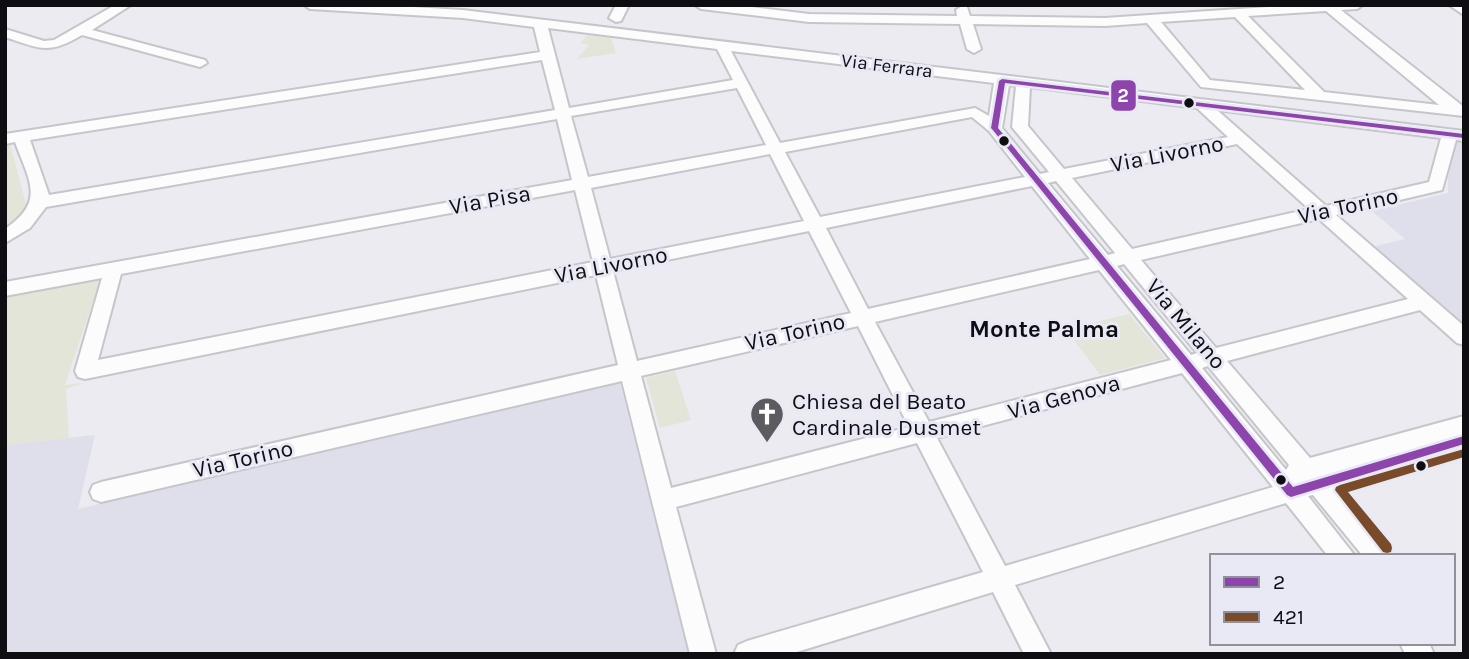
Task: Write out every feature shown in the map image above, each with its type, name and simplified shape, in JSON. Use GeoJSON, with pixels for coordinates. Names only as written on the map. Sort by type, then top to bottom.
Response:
{"type":"FeatureCollection","features":[{"type":"Feature","properties":{"kind":"main road"},"geometry":{"type":"LineString","coordinates":[[1457,5],[1464,10]]}},
{"type":"Feature","properties":{"kind":"street"},"geometry":{"type":"LineString","coordinates":[[5,33],[49,45],[65,41],[125,5]]}},
{"type":"Feature","properties":{"kind":"street","name":"Via Ferrara"},"geometry":{"type":"LineString","coordinates":[[310,5],[463,14],[1457,134]]}},
{"type":"Feature","properties":{"kind":"street"},"geometry":{"type":"LineString","coordinates":[[701,5],[809,18],[962,12],[1105,22],[1357,5]]}},
{"type":"Feature","properties":{"kind":"street"},"geometry":{"type":"LineString","coordinates":[[1328,6],[1460,112]]}},
{"type":"Feature","properties":{"kind":"street"},"geometry":{"type":"LineString","coordinates":[[962,12],[974,49]]}},
{"type":"Feature","properties":{"kind":"street"},"geometry":{"type":"LineString","coordinates":[[1238,13],[1321,98]]}},
{"type":"Feature","properties":{"kind":"street"},"geometry":{"type":"LineString","coordinates":[[1151,19],[1206,84],[1460,112]]}},
{"type":"Feature","properties":{"kind":"street"},"geometry":{"type":"LineString","coordinates":[[540,24],[703,654]]}},
{"type":"Feature","properties":{"kind":"street"},"geometry":{"type":"LineString","coordinates":[[81,31],[200,63]]}},
{"type":"Feature","properties":{"kind":"street"},"geometry":{"type":"LineString","coordinates":[[722,46],[1038,654]]}},
{"type":"Feature","properties":{"kind":"street"},"geometry":{"type":"LineString","coordinates":[[5,237],[28,221],[40,202],[41,193],[13,138],[548,55]]}},
{"type":"Feature","properties":{"kind":"street"},"geometry":{"type":"LineString","coordinates":[[994,128],[1002,81]]}},
{"type":"Feature","properties":{"kind":"street"},"geometry":{"type":"LineString","coordinates":[[40,202],[741,83]]}},
{"type":"Feature","properties":{"kind":"street","name":"Via Milano"},"geometry":{"type":"LineString","coordinates":[[1023,83],[1020,127],[1376,554]]}},
{"type":"Feature","properties":{"kind":"street"},"geometry":{"type":"LineString","coordinates":[[1199,103],[1464,338]]}},
{"type":"Feature","properties":{"kind":"street"},"geometry":{"type":"LineString","coordinates":[[975,112],[994,128]]}},
{"type":"Feature","properties":{"kind":"street","name":"Via Pisa"},"geometry":{"type":"LineString","coordinates":[[5,289],[975,112]]}},
{"type":"Feature","properties":{"kind":"street","name":"Via Milano"},"geometry":{"type":"LineString","coordinates":[[994,128],[1341,554]]}},
{"type":"Feature","properties":{"kind":"street","name":"Via Torino"},"geometry":{"type":"LineString","coordinates":[[101,492],[1436,186],[1457,134]]}},
{"type":"Feature","properties":{"kind":"street","name":"Via Livorno"},"geometry":{"type":"LineString","coordinates":[[113,270],[85,371],[1240,139]]}},
{"type":"Feature","properties":{"kind":"street","name":"Via Genova"},"geometry":{"type":"LineString","coordinates":[[664,500],[1424,302]]}},
{"type":"Feature","properties":{"kind":"street"},"geometry":{"type":"LineString","coordinates":[[1313,477],[1365,470],[1464,425]]}},
{"type":"Feature","properties":{"kind":"street"},"geometry":{"type":"LineString","coordinates":[[747,654],[999,578],[1286,484],[1404,450],[1464,440]]}},
{"type":"Feature","properties":{"kind":"shaded area"},"geometry":{"type":"Polygon","coordinates":[[[587,35],[611,38],[616,53],[577,59],[589,45],[581,43],[587,35]]]}},
{"type":"Feature","properties":{"kind":"shaded area"},"geometry":{"type":"Polygon","coordinates":[[[1457,142],[1464,142],[1464,326],[1372,247],[1405,239],[1372,211],[1448,193],[1453,149],[1457,142]]]}},
{"type":"Feature","properties":{"kind":"shaded area"},"geometry":{"type":"Polygon","coordinates":[[[5,144],[10,144],[26,204],[19,219],[5,231],[5,144]]]}},
{"type":"Feature","properties":{"kind":"shaded area"},"geometry":{"type":"Polygon","coordinates":[[[100,280],[65,385],[84,383],[66,389],[69,438],[5,445],[5,298],[100,280]]]}},
{"type":"Feature","properties":{"kind":"shaded area"},"geometry":{"type":"Polygon","coordinates":[[[1129,314],[1165,358],[1100,375],[1066,329],[1129,314]]]}},
{"type":"Feature","properties":{"kind":"shaded area"},"geometry":{"type":"Polygon","coordinates":[[[675,371],[691,420],[660,428],[646,378],[675,371]]]}},
{"type":"Feature","properties":{"kind":"shaded area"},"geometry":{"type":"Polygon","coordinates":[[[620,383],[688,654],[5,654],[5,445],[95,435],[78,509],[620,383]]]}},
{"type":"Feature","properties":{"kind":"transit line","name":"2"},"geometry":{"type":"LineString","coordinates":[[1464,136],[1002,81],[994,128],[1291,492],[1464,440]]}},
{"type":"Feature","properties":{"kind":"transit line","name":"421"},"geometry":{"type":"LineString","coordinates":[[1387,548],[1340,490],[1464,453]]}},
{"type":"Feature","properties":{"kind":"place","name":"Chiesa del Beato Cardinale Dusmet"},"geometry":{"type":"Point","coordinates":[767,444]}},
{"type":"Feature","properties":{"kind":"district","name":"Monte Palma"},"geometry":{"type":"Point","coordinates":[1044,329]}}]}
